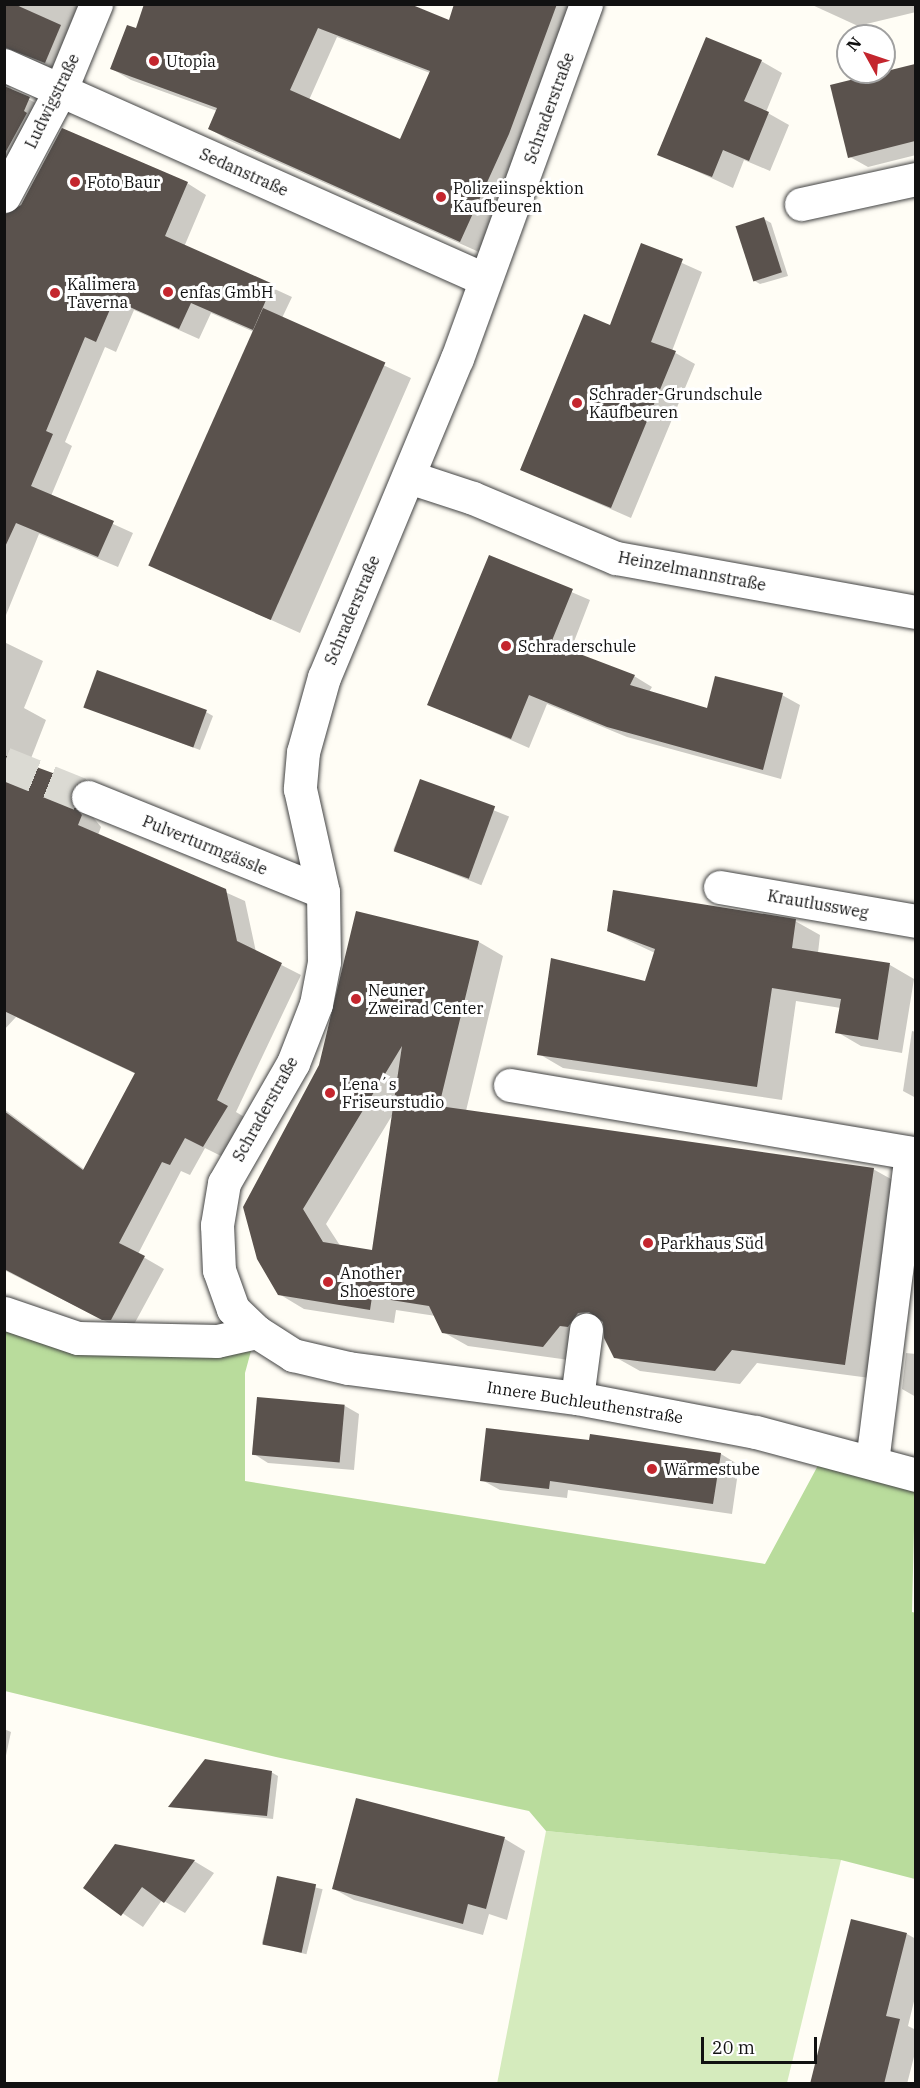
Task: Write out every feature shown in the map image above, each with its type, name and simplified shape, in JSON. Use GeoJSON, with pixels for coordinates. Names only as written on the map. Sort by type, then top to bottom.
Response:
{"type":"FeatureCollection","features":[{"type":"Feature","properties":{"kind":"street","name":"Ludwigstraße"},"geometry":{"type":"LineString","coordinates":[[4,196],[61,89],[96,4]]}},
{"type":"Feature","properties":{"kind":"street","name":"Schraderstraße"},"geometry":{"type":"LineString","coordinates":[[217,1225],[224,1183],[293,1063],[316,1004],[324,962],[323,892],[300,789],[303,752],[324,677],[457,358],[586,4]]}},
{"type":"Feature","properties":{"kind":"street","name":"Sedanstraße"},"geometry":{"type":"LineString","coordinates":[[4,65],[484,279]]}},
{"type":"Feature","properties":{"kind":"street"},"geometry":{"type":"LineString","coordinates":[[801,204],[915,180]]}},
{"type":"Feature","properties":{"kind":"street","name":"Heinzelmannstraße"},"geometry":{"type":"LineString","coordinates":[[409,477],[473,498],[616,558],[915,612]]}},
{"type":"Feature","properties":{"kind":"street","name":"Pulverturmgässle"},"geometry":{"type":"LineString","coordinates":[[88,797],[323,892]]}},
{"type":"Feature","properties":{"kind":"street","name":"Krautlussweg"},"geometry":{"type":"LineString","coordinates":[[720,887],[915,921]]}},
{"type":"Feature","properties":{"kind":"street"},"geometry":{"type":"LineString","coordinates":[[510,1085],[911,1153],[872,1462]]}},
{"type":"Feature","properties":{"kind":"street","name":"Innere Buchleuthenstraße"},"geometry":{"type":"LineString","coordinates":[[217,1225],[219,1270],[233,1309],[257,1332],[293,1355],[348,1368],[577,1398],[756,1432],[915,1475]]}},
{"type":"Feature","properties":{"kind":"street"},"geometry":{"type":"LineString","coordinates":[[4,1313],[78,1338],[217,1341],[257,1332]]}},
{"type":"Feature","properties":{"kind":"street"},"geometry":{"type":"LineString","coordinates":[[577,1398],[586,1330]]}},
{"type":"Feature","properties":{"kind":"green space"},"geometry":{"type":"Polygon","coordinates":[[[4,1326],[213,1356],[251,1351],[245,1373],[245,1481],[765,1564],[822,1458],[915,1487],[912,1612],[916,1613],[915,1879],[841,1860],[546,1831],[529,1811],[276,1757],[5,1691],[4,1326]]]}},
{"type":"Feature","properties":{"kind":"green space"},"geometry":{"type":"Polygon","coordinates":[[[546,1831],[841,1860],[787,2083],[497,2084],[546,1831]]]}},
{"type":"Feature","properties":{"kind":"building"},"geometry":{"type":"Polygon","coordinates":[[[4,4],[14,4],[61,25],[45,63],[4,47],[4,4]]]}},
{"type":"Feature","properties":{"kind":"building"},"geometry":{"type":"Polygon","coordinates":[[[144,4],[410,4],[449,20],[454,4],[557,4],[509,134],[460,242],[208,129],[217,108],[110,69],[127,25],[136,28],[144,4]],[[318,28],[290,90],[400,139],[430,71],[318,28]]]}},
{"type":"Feature","properties":{"kind":"building"},"geometry":{"type":"Polygon","coordinates":[[[706,37],[762,60],[744,101],[769,112],[749,161],[723,150],[712,177],[657,155],[706,37]]]}},
{"type":"Feature","properties":{"kind":"building"},"geometry":{"type":"Polygon","coordinates":[[[915,64],[915,141],[848,158],[830,85],[896,84],[896,69],[915,64]]]}},
{"type":"Feature","properties":{"kind":"building"},"geometry":{"type":"Polygon","coordinates":[[[4,86],[30,97],[24,111],[27,113],[4,155],[4,86]]]}},
{"type":"Feature","properties":{"kind":"building"},"geometry":{"type":"Polygon","coordinates":[[[62,128],[188,182],[165,236],[273,284],[253,330],[191,303],[179,329],[114,300],[96,342],[85,337],[46,431],[53,434],[31,486],[114,521],[98,557],[16,523],[4,549],[4,215],[21,205],[62,128]]]}},
{"type":"Feature","properties":{"kind":"building"},"geometry":{"type":"Polygon","coordinates":[[[764,217],[782,272],[753,281],[735,226],[764,217]]]}},
{"type":"Feature","properties":{"kind":"building"},"geometry":{"type":"Polygon","coordinates":[[[641,243],[683,259],[651,342],[676,351],[611,508],[520,470],[584,314],[610,325],[641,243]]]}},
{"type":"Feature","properties":{"kind":"building"},"geometry":{"type":"Polygon","coordinates":[[[263,308],[385,363],[271,620],[148,566],[263,308]]]}},
{"type":"Feature","properties":{"kind":"building"},"geometry":{"type":"Polygon","coordinates":[[[489,555],[573,589],[551,643],[635,675],[630,685],[707,708],[715,676],[783,693],[763,770],[607,727],[529,695],[511,739],[427,705],[489,555]]]}},
{"type":"Feature","properties":{"kind":"building"},"geometry":{"type":"Polygon","coordinates":[[[97,670],[207,710],[193,748],[83,708],[97,670]]]}},
{"type":"Feature","properties":{"kind":"building"},"geometry":{"type":"Polygon","coordinates":[[[4,755],[77,782],[69,799],[82,815],[78,825],[226,889],[237,941],[282,963],[217,1100],[228,1106],[203,1147],[185,1138],[170,1165],[162,1162],[119,1243],[145,1256],[111,1320],[102,1320],[4,1269],[4,1111],[83,1170],[135,1073],[4,1011],[4,755]]]}},
{"type":"Feature","properties":{"kind":"building"},"geometry":{"type":"Polygon","coordinates":[[[420,779],[495,806],[469,879],[394,851],[420,779]]]}},
{"type":"Feature","properties":{"kind":"building"},"geometry":{"type":"Polygon","coordinates":[[[613,890],[796,919],[792,948],[890,963],[878,1040],[835,1033],[841,999],[772,988],[757,1087],[537,1055],[551,958],[645,981],[655,949],[607,931],[613,890]]]}},
{"type":"Feature","properties":{"kind":"building"},"geometry":{"type":"Polygon","coordinates":[[[356,911],[479,941],[439,1106],[874,1168],[845,1365],[732,1350],[715,1371],[614,1358],[604,1338],[603,1322],[589,1312],[578,1313],[568,1327],[560,1326],[543,1347],[442,1333],[429,1306],[372,1297],[370,1310],[278,1295],[257,1259],[243,1207],[319,1065],[356,911]],[[402,1046],[303,1209],[323,1242],[372,1250],[402,1046]]]}},
{"type":"Feature","properties":{"kind":"building"},"geometry":{"type":"Polygon","coordinates":[[[257,1397],[345,1405],[340,1462],[252,1455],[257,1397]]]}},
{"type":"Feature","properties":{"kind":"building"},"geometry":{"type":"Polygon","coordinates":[[[486,1428],[589,1440],[590,1434],[721,1453],[713,1504],[550,1481],[549,1489],[480,1481],[486,1428]]]}},
{"type":"Feature","properties":{"kind":"building"},"geometry":{"type":"Polygon","coordinates":[[[205,1759],[272,1771],[267,1816],[168,1807],[205,1759]]]}},
{"type":"Feature","properties":{"kind":"building"},"geometry":{"type":"Polygon","coordinates":[[[356,1798],[505,1837],[486,1909],[468,1904],[463,1924],[332,1889],[356,1798]]]}},
{"type":"Feature","properties":{"kind":"building"},"geometry":{"type":"Polygon","coordinates":[[[115,1844],[195,1860],[164,1903],[142,1887],[121,1916],[83,1888],[115,1844]]]}},
{"type":"Feature","properties":{"kind":"building"},"geometry":{"type":"Polygon","coordinates":[[[277,1876],[316,1884],[302,1953],[262,1944],[277,1876]]]}},
{"type":"Feature","properties":{"kind":"building"},"geometry":{"type":"Polygon","coordinates":[[[851,1919],[907,1933],[886,2016],[900,2019],[884,2084],[810,2084],[851,1919]]]}},
{"type":"Feature","properties":{"kind":"tunnel"},"geometry":{"type":"LineString","coordinates":[[4,763],[88,797]]}},
{"type":"Feature","properties":{"kind":"place","name":"Utopia"},"geometry":{"type":"Point","coordinates":[154,61]}},
{"type":"Feature","properties":{"kind":"place","name":"Foto Baur"},"geometry":{"type":"Point","coordinates":[75,182]}},
{"type":"Feature","properties":{"kind":"place","name":"Polizeiinspektion Kaufbeuren"},"geometry":{"type":"Point","coordinates":[441,197]}},
{"type":"Feature","properties":{"kind":"place","name":"enfas GmbH"},"geometry":{"type":"Point","coordinates":[168,292]}},
{"type":"Feature","properties":{"kind":"place","name":"Kalimera Taverna"},"geometry":{"type":"Point","coordinates":[55,293]}},
{"type":"Feature","properties":{"kind":"place","name":"Schrader-Grundschule Kaufbeuren"},"geometry":{"type":"Point","coordinates":[577,403]}},
{"type":"Feature","properties":{"kind":"place","name":"Schraderschule"},"geometry":{"type":"Point","coordinates":[506,646]}},
{"type":"Feature","properties":{"kind":"place","name":"Neuner Zweirad Center"},"geometry":{"type":"Point","coordinates":[356,999]}},
{"type":"Feature","properties":{"kind":"place","name":"Lena´s Friseurstudio"},"geometry":{"type":"Point","coordinates":[330,1093]}},
{"type":"Feature","properties":{"kind":"place","name":"Parkhaus Süd"},"geometry":{"type":"Point","coordinates":[648,1243]}},
{"type":"Feature","properties":{"kind":"place","name":"Another Shoestore"},"geometry":{"type":"Point","coordinates":[328,1282]}},
{"type":"Feature","properties":{"kind":"place","name":"Wärmestube"},"geometry":{"type":"Point","coordinates":[652,1469]}}]}
